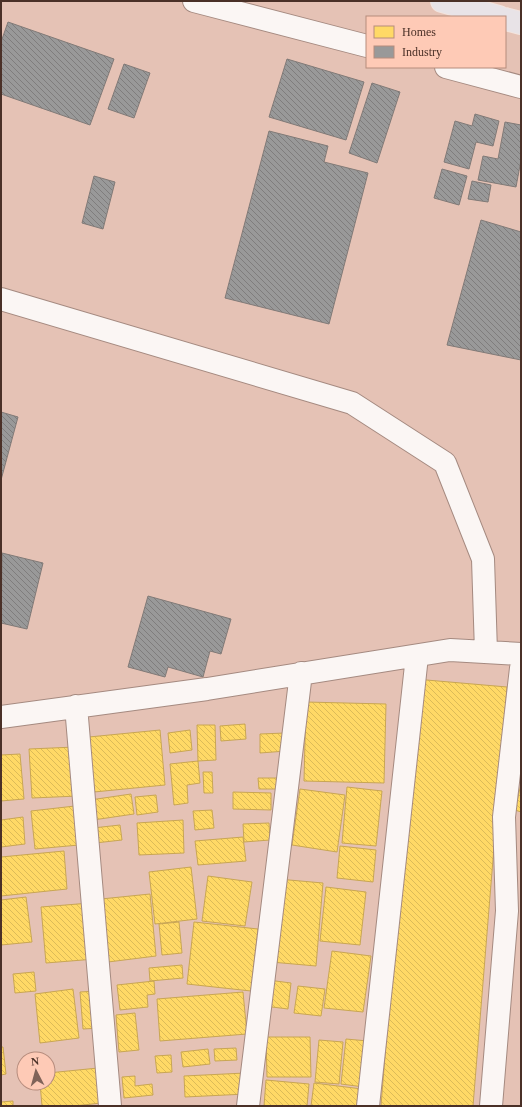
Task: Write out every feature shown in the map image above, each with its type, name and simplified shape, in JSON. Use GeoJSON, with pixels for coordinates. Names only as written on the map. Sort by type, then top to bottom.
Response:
{"type":"FeatureCollection","features":[{"type":"Feature","properties":{"kind":"main road"},"geometry":{"type":"LineString","coordinates":[[442,1],[495,16]]}},
{"type":"Feature","properties":{"kind":"main road"},"geometry":{"type":"LineString","coordinates":[[506,19],[521,23]]}},
{"type":"Feature","properties":{"kind":"street"},"geometry":{"type":"LineString","coordinates":[[194,1],[366,46]]}},
{"type":"Feature","properties":{"kind":"street"},"geometry":{"type":"LineString","coordinates":[[450,68],[521,87]]}},
{"type":"Feature","properties":{"kind":"street"},"geometry":{"type":"LineString","coordinates":[[1,299],[352,403],[445,463],[483,559],[486,652]]}},
{"type":"Feature","properties":{"kind":"street"},"geometry":{"type":"LineString","coordinates":[[1,717],[207,689],[450,650],[521,654]]}},
{"type":"Feature","properties":{"kind":"street"},"geometry":{"type":"LineString","coordinates":[[368,1106],[416,656]]}},
{"type":"Feature","properties":{"kind":"street"},"geometry":{"type":"LineString","coordinates":[[491,1106],[507,911],[504,817],[521,668]]}},
{"type":"Feature","properties":{"kind":"street"},"geometry":{"type":"LineString","coordinates":[[248,1106],[300,673]]}},
{"type":"Feature","properties":{"kind":"street"},"geometry":{"type":"LineString","coordinates":[[76,706],[110,1106]]}},
{"type":"Feature","properties":{"kind":"building: Homes"},"geometry":{"type":"Polygon","coordinates":[[[415,679],[507,687],[473,1106],[381,1106],[415,679]]]}},
{"type":"Feature","properties":{"kind":"building: Homes"},"geometry":{"type":"Polygon","coordinates":[[[306,702],[386,704],[384,783],[304,781],[306,702]]]}},
{"type":"Feature","properties":{"kind":"building: Homes"},"geometry":{"type":"Polygon","coordinates":[[[245,724],[246,739],[221,741],[220,726],[245,724]]]}},
{"type":"Feature","properties":{"kind":"building: Homes"},"geometry":{"type":"Polygon","coordinates":[[[197,725],[215,725],[216,760],[198,761],[197,725]]]}},
{"type":"Feature","properties":{"kind":"building: Homes"},"geometry":{"type":"Polygon","coordinates":[[[160,730],[165,785],[94,792],[89,737],[160,730]]]}},
{"type":"Feature","properties":{"kind":"building: Homes"},"geometry":{"type":"Polygon","coordinates":[[[190,730],[192,750],[170,753],[168,733],[190,730]]]}},
{"type":"Feature","properties":{"kind":"building: Homes"},"geometry":{"type":"Polygon","coordinates":[[[285,733],[286,751],[260,753],[260,734],[285,733]]]}},
{"type":"Feature","properties":{"kind":"building: Homes"},"geometry":{"type":"Polygon","coordinates":[[[75,747],[78,796],[32,798],[29,749],[75,747]]]}},
{"type":"Feature","properties":{"kind":"building: Homes"},"geometry":{"type":"Polygon","coordinates":[[[20,754],[24,799],[1,801],[1,755],[20,754]]]}},
{"type":"Feature","properties":{"kind":"building: Homes"},"geometry":{"type":"Polygon","coordinates":[[[198,761],[200,783],[187,785],[188,803],[174,805],[170,764],[198,761]]]}},
{"type":"Feature","properties":{"kind":"building: Homes"},"geometry":{"type":"Polygon","coordinates":[[[203,772],[212,772],[213,793],[204,793],[203,772]]]}},
{"type":"Feature","properties":{"kind":"building: Homes"},"geometry":{"type":"Polygon","coordinates":[[[258,778],[280,778],[280,789],[259,789],[258,778]]]}},
{"type":"Feature","properties":{"kind":"building: Homes"},"geometry":{"type":"Polygon","coordinates":[[[521,784],[521,812],[515,810],[521,784]]]}},
{"type":"Feature","properties":{"kind":"building: Homes"},"geometry":{"type":"Polygon","coordinates":[[[347,787],[382,791],[376,846],[342,843],[347,787]]]}},
{"type":"Feature","properties":{"kind":"building: Homes"},"geometry":{"type":"Polygon","coordinates":[[[300,789],[345,795],[337,852],[292,845],[300,789]]]}},
{"type":"Feature","properties":{"kind":"building: Homes"},"geometry":{"type":"Polygon","coordinates":[[[233,792],[271,793],[271,810],[233,809],[233,792]]]}},
{"type":"Feature","properties":{"kind":"building: Homes"},"geometry":{"type":"Polygon","coordinates":[[[131,794],[134,814],[93,820],[90,800],[131,794]]]}},
{"type":"Feature","properties":{"kind":"building: Homes"},"geometry":{"type":"Polygon","coordinates":[[[156,795],[158,812],[137,815],[135,797],[156,795]]]}},
{"type":"Feature","properties":{"kind":"building: Homes"},"geometry":{"type":"Polygon","coordinates":[[[75,806],[79,845],[35,849],[31,811],[75,806]]]}},
{"type":"Feature","properties":{"kind":"building: Homes"},"geometry":{"type":"Polygon","coordinates":[[[212,810],[214,828],[195,830],[193,811],[212,810]]]}},
{"type":"Feature","properties":{"kind":"building: Homes"},"geometry":{"type":"Polygon","coordinates":[[[23,817],[25,844],[1,847],[1,820],[23,817]]]}},
{"type":"Feature","properties":{"kind":"building: Homes"},"geometry":{"type":"Polygon","coordinates":[[[183,820],[184,853],[139,855],[137,823],[183,820]]]}},
{"type":"Feature","properties":{"kind":"building: Homes"},"geometry":{"type":"Polygon","coordinates":[[[269,823],[270,840],[244,842],[243,824],[269,823]]]}},
{"type":"Feature","properties":{"kind":"building: Homes"},"geometry":{"type":"Polygon","coordinates":[[[120,825],[122,840],[95,843],[93,828],[120,825]]]}},
{"type":"Feature","properties":{"kind":"building: Homes"},"geometry":{"type":"Polygon","coordinates":[[[243,837],[246,861],[198,865],[195,841],[243,837]]]}},
{"type":"Feature","properties":{"kind":"building: Homes"},"geometry":{"type":"Polygon","coordinates":[[[340,846],[376,850],[373,882],[337,878],[340,846]]]}},
{"type":"Feature","properties":{"kind":"building: Homes"},"geometry":{"type":"Polygon","coordinates":[[[64,851],[67,889],[1,896],[1,857],[64,851]]]}},
{"type":"Feature","properties":{"kind":"building: Homes"},"geometry":{"type":"Polygon","coordinates":[[[191,867],[197,919],[155,924],[149,872],[191,867]]]}},
{"type":"Feature","properties":{"kind":"building: Homes"},"geometry":{"type":"Polygon","coordinates":[[[208,876],[252,882],[245,926],[202,921],[208,876]]]}},
{"type":"Feature","properties":{"kind":"building: Homes"},"geometry":{"type":"Polygon","coordinates":[[[278,879],[323,883],[316,966],[271,962],[278,879]]]}},
{"type":"Feature","properties":{"kind":"building: Homes"},"geometry":{"type":"Polygon","coordinates":[[[326,887],[366,892],[360,945],[320,941],[326,887]]]}},
{"type":"Feature","properties":{"kind":"building: Homes"},"geometry":{"type":"Polygon","coordinates":[[[150,894],[156,956],[108,962],[101,899],[150,894]]]}},
{"type":"Feature","properties":{"kind":"building: Homes"},"geometry":{"type":"Polygon","coordinates":[[[26,897],[32,942],[1,945],[1,900],[26,897]]]}},
{"type":"Feature","properties":{"kind":"building: Homes"},"geometry":{"type":"Polygon","coordinates":[[[90,903],[95,959],[46,963],[41,907],[90,903]]]}},
{"type":"Feature","properties":{"kind":"building: Homes"},"geometry":{"type":"Polygon","coordinates":[[[179,922],[182,953],[162,955],[159,924],[179,922]]]}},
{"type":"Feature","properties":{"kind":"building: Homes"},"geometry":{"type":"Polygon","coordinates":[[[194,922],[258,929],[251,991],[187,984],[194,922]]]}},
{"type":"Feature","properties":{"kind":"building: Homes"},"geometry":{"type":"Polygon","coordinates":[[[332,951],[371,956],[363,1012],[324,1008],[332,951]]]}},
{"type":"Feature","properties":{"kind":"building: Homes"},"geometry":{"type":"Polygon","coordinates":[[[182,965],[183,978],[150,981],[149,968],[182,965]]]}},
{"type":"Feature","properties":{"kind":"building: Homes"},"geometry":{"type":"Polygon","coordinates":[[[34,972],[36,991],[15,993],[13,974],[34,972]]]}},
{"type":"Feature","properties":{"kind":"building: Homes"},"geometry":{"type":"Polygon","coordinates":[[[268,980],[291,983],[288,1009],[264,1006],[268,980]]]}},
{"type":"Feature","properties":{"kind":"building: Homes"},"geometry":{"type":"Polygon","coordinates":[[[154,981],[155,994],[147,995],[148,1007],[120,1010],[117,985],[154,981]]]}},
{"type":"Feature","properties":{"kind":"building: Homes"},"geometry":{"type":"Polygon","coordinates":[[[298,986],[325,989],[321,1016],[294,1013],[298,986]]]}},
{"type":"Feature","properties":{"kind":"building: Homes"},"geometry":{"type":"Polygon","coordinates":[[[73,989],[79,1038],[40,1043],[35,994],[73,989]]]}},
{"type":"Feature","properties":{"kind":"building: Homes"},"geometry":{"type":"Polygon","coordinates":[[[97,991],[100,1028],[83,1029],[80,992],[97,991]]]}},
{"type":"Feature","properties":{"kind":"building: Homes"},"geometry":{"type":"Polygon","coordinates":[[[243,992],[247,1034],[160,1041],[157,999],[243,992]]]}},
{"type":"Feature","properties":{"kind":"building: Homes"},"geometry":{"type":"Polygon","coordinates":[[[135,1013],[139,1050],[119,1052],[116,1015],[135,1013]]]}},
{"type":"Feature","properties":{"kind":"building: Homes"},"geometry":{"type":"Polygon","coordinates":[[[266,1037],[310,1037],[311,1077],[267,1077],[266,1037]]]}},
{"type":"Feature","properties":{"kind":"building: Homes"},"geometry":{"type":"Polygon","coordinates":[[[346,1039],[368,1041],[364,1087],[341,1084],[346,1039]]]}},
{"type":"Feature","properties":{"kind":"building: Homes"},"geometry":{"type":"Polygon","coordinates":[[[319,1040],[343,1042],[339,1084],[315,1082],[319,1040]]]}},
{"type":"Feature","properties":{"kind":"building: Homes"},"geometry":{"type":"Polygon","coordinates":[[[1,1047],[3,1047],[6,1074],[1,1075],[1,1047]]]}},
{"type":"Feature","properties":{"kind":"building: Homes"},"geometry":{"type":"Polygon","coordinates":[[[236,1048],[237,1060],[215,1061],[214,1049],[236,1048]]]}},
{"type":"Feature","properties":{"kind":"building: Homes"},"geometry":{"type":"Polygon","coordinates":[[[208,1049],[210,1064],[183,1067],[181,1052],[208,1049]]]}},
{"type":"Feature","properties":{"kind":"building: Homes"},"geometry":{"type":"Polygon","coordinates":[[[171,1055],[172,1072],[157,1073],[155,1056],[171,1055]]]}},
{"type":"Feature","properties":{"kind":"building: Homes"},"geometry":{"type":"Polygon","coordinates":[[[98,1068],[101,1103],[74,1106],[42,1106],[41,1091],[56,1091],[56,1072],[98,1068]]]}},
{"type":"Feature","properties":{"kind":"building: Homes"},"geometry":{"type":"Polygon","coordinates":[[[245,1073],[246,1094],[185,1097],[184,1076],[245,1073]]]}},
{"type":"Feature","properties":{"kind":"building: Homes"},"geometry":{"type":"Polygon","coordinates":[[[135,1076],[135,1086],[152,1084],[153,1095],[124,1098],[122,1077],[135,1076]]]}},
{"type":"Feature","properties":{"kind":"building: Homes"},"geometry":{"type":"Polygon","coordinates":[[[266,1080],[309,1084],[307,1106],[264,1106],[266,1080]]]}},
{"type":"Feature","properties":{"kind":"building: Homes"},"geometry":{"type":"Polygon","coordinates":[[[314,1083],[362,1089],[360,1106],[311,1106],[314,1083]]]}},
{"type":"Feature","properties":{"kind":"building: Homes"},"geometry":{"type":"Polygon","coordinates":[[[13,1101],[13,1106],[1,1106],[1,1102],[13,1101]]]}},
{"type":"Feature","properties":{"kind":"building: Industry"},"geometry":{"type":"Polygon","coordinates":[[[8,22],[114,59],[90,125],[1,94],[1,42],[8,22]]]}},
{"type":"Feature","properties":{"kind":"building: Industry"},"geometry":{"type":"Polygon","coordinates":[[[287,59],[364,82],[346,140],[269,117],[287,59]]]}},
{"type":"Feature","properties":{"kind":"building: Industry"},"geometry":{"type":"Polygon","coordinates":[[[124,64],[150,73],[134,118],[108,109],[124,64]]]}},
{"type":"Feature","properties":{"kind":"building: Industry"},"geometry":{"type":"Polygon","coordinates":[[[372,83],[400,92],[377,163],[349,153],[372,83]]]}},
{"type":"Feature","properties":{"kind":"building: Industry"},"geometry":{"type":"Polygon","coordinates":[[[475,114],[499,121],[493,146],[476,142],[469,169],[444,162],[455,121],[472,126],[475,114]]]}},
{"type":"Feature","properties":{"kind":"building: Industry"},"geometry":{"type":"Polygon","coordinates":[[[505,122],[521,125],[521,160],[516,187],[478,180],[483,156],[498,159],[505,122]]]}},
{"type":"Feature","properties":{"kind":"building: Industry"},"geometry":{"type":"Polygon","coordinates":[[[269,131],[328,146],[324,162],[368,173],[329,324],[225,298],[269,131]]]}},
{"type":"Feature","properties":{"kind":"building: Industry"},"geometry":{"type":"Polygon","coordinates":[[[442,169],[467,176],[459,205],[434,198],[442,169]]]}},
{"type":"Feature","properties":{"kind":"building: Industry"},"geometry":{"type":"Polygon","coordinates":[[[94,176],[115,182],[103,229],[82,223],[94,176]]]}},
{"type":"Feature","properties":{"kind":"building: Industry"},"geometry":{"type":"Polygon","coordinates":[[[472,181],[491,185],[488,202],[468,199],[472,181]]]}},
{"type":"Feature","properties":{"kind":"building: Industry"},"geometry":{"type":"Polygon","coordinates":[[[481,220],[521,232],[521,360],[447,345],[481,220]]]}},
{"type":"Feature","properties":{"kind":"building: Industry"},"geometry":{"type":"Polygon","coordinates":[[[1,412],[18,417],[1,480],[1,412]]]}},
{"type":"Feature","properties":{"kind":"building: Industry"},"geometry":{"type":"Polygon","coordinates":[[[2,553],[43,563],[27,629],[1,623],[2,553]]]}},
{"type":"Feature","properties":{"kind":"building: Industry"},"geometry":{"type":"Polygon","coordinates":[[[148,596],[231,619],[221,654],[210,651],[203,677],[168,667],[165,677],[128,667],[148,596]]]}}]}
